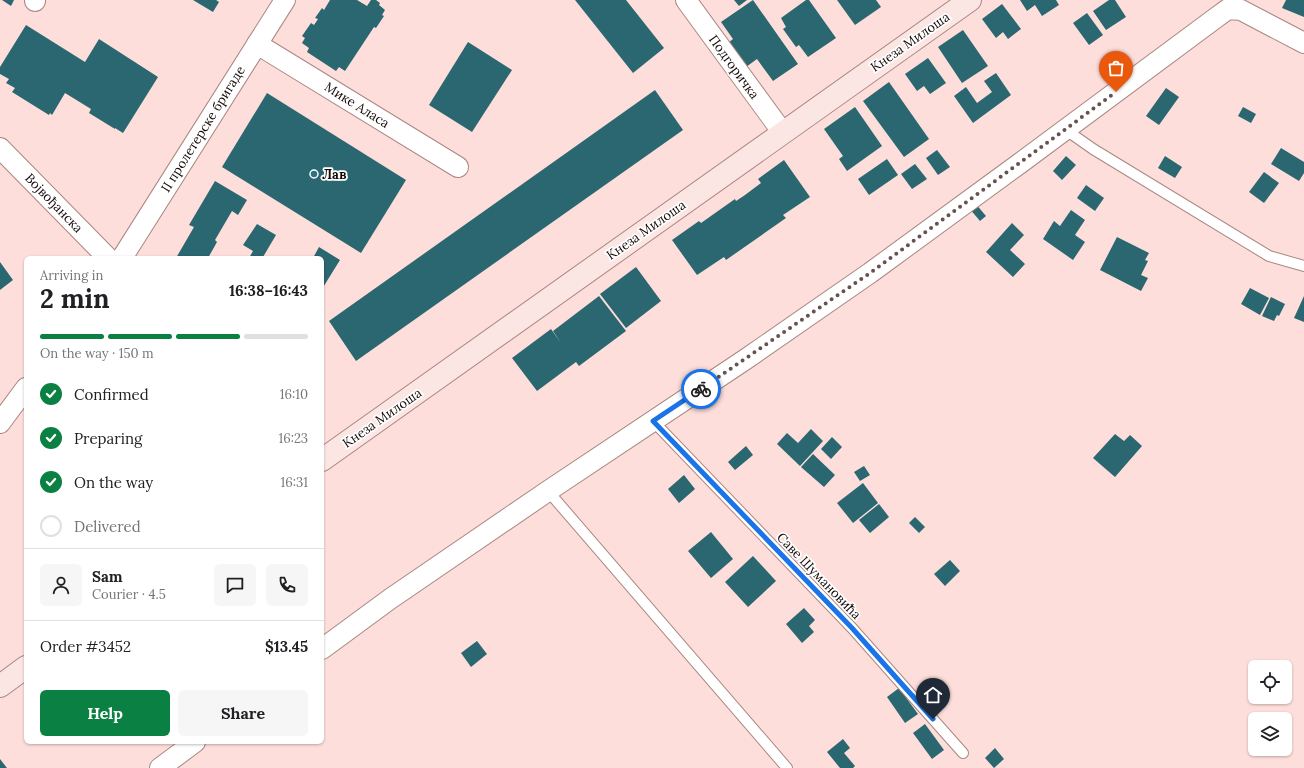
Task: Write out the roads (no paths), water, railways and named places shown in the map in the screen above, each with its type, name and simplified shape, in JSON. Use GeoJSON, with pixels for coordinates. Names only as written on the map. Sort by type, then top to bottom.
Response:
{"type":"FeatureCollection","features":[{"type":"Feature","properties":{"kind":"main road","name":"Кнеза Милоша"},"geometry":{"type":"LineString","coordinates":[[324,459],[970,0]]}},
{"type":"Feature","properties":{"kind":"main road"},"geometry":{"type":"LineString","coordinates":[[1,682],[24,669]]}},
{"type":"Feature","properties":{"kind":"street","name":"II пролетерске бригаде"},"geometry":{"type":"LineString","coordinates":[[123,256],[285,0]]}},
{"type":"Feature","properties":{"kind":"street","name":"Подгоричка"},"geometry":{"type":"LineString","coordinates":[[686,0],[783,133]]}},
{"type":"Feature","properties":{"kind":"street"},"geometry":{"type":"LineString","coordinates":[[324,648],[390,599],[548,490],[746,359],[870,273],[1228,10],[1241,10],[1304,43]]}},
{"type":"Feature","properties":{"kind":"street","name":"Мике Аласа"},"geometry":{"type":"LineString","coordinates":[[257,44],[458,167]]}},
{"type":"Feature","properties":{"kind":"street","name":"Војвођанска"},"geometry":{"type":"LineString","coordinates":[[0,148],[106,256]]}},
{"type":"Feature","properties":{"kind":"street"},"geometry":{"type":"LineString","coordinates":[[0,423],[24,391]]}},
{"type":"Feature","properties":{"kind":"street"},"geometry":{"type":"LineString","coordinates":[[160,768],[192,744]]}},
{"type":"Feature","properties":{"kind":"lane"},"geometry":{"type":"LineString","coordinates":[[1066,130],[1093,149],[1269,256],[1304,266]]}},
{"type":"Feature","properties":{"kind":"lane","name":"Саве Шумановића"},"geometry":{"type":"LineString","coordinates":[[653,421],[852,628],[963,752]]}},
{"type":"Feature","properties":{"kind":"lane"},"geometry":{"type":"LineString","coordinates":[[548,490],[787,768]]}},
{"type":"Feature","properties":{"kind":"place","name":"Лав"},"geometry":{"type":"Point","coordinates":[314,174]}}]}
